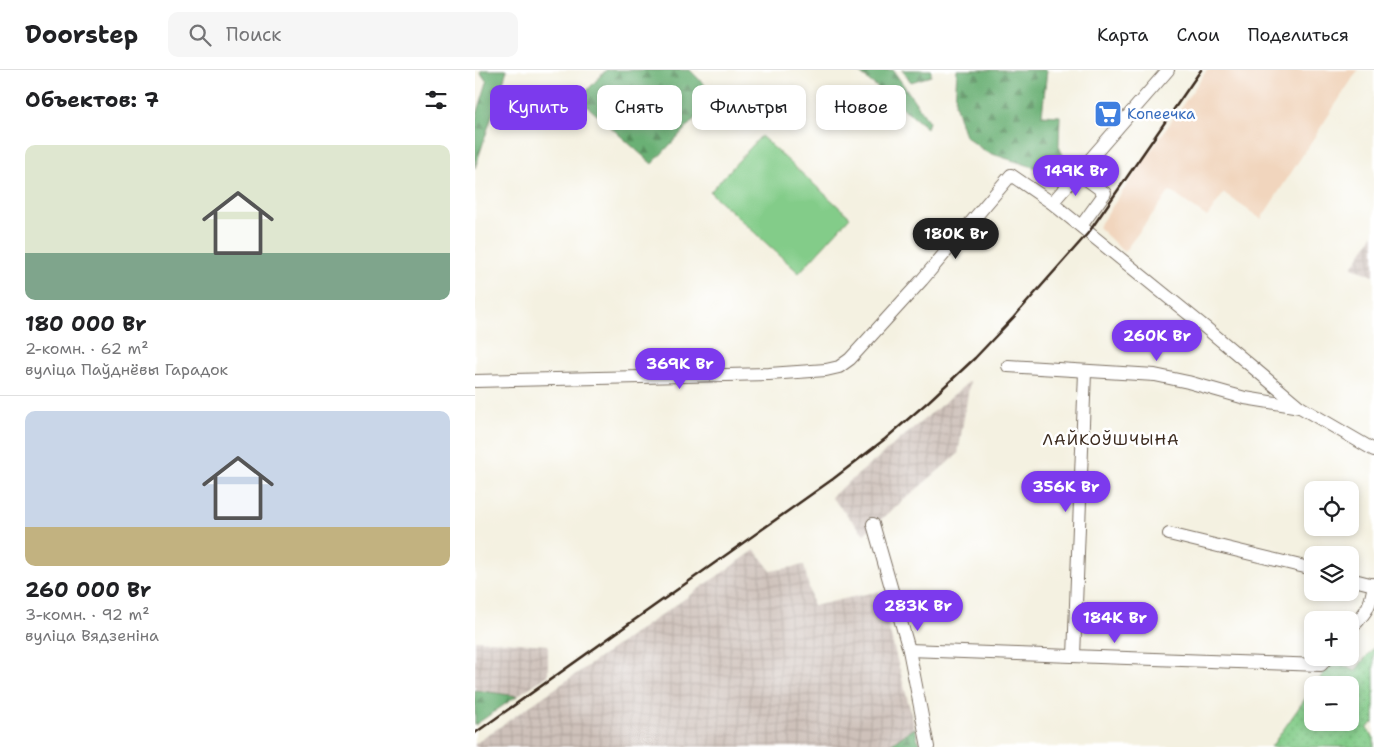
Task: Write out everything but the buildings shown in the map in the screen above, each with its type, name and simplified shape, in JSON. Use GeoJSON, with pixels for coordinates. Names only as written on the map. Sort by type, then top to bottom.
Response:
{"type":"FeatureCollection","features":[{"type":"Feature","properties":{"kind":"street"},"geometry":{"type":"LineString","coordinates":[[1052,203],[1168,70]]}},
{"type":"Feature","properties":{"kind":"street"},"geometry":{"type":"LineString","coordinates":[[1078,173],[1105,193],[1085,229]]}},
{"type":"Feature","properties":{"kind":"street"},"geometry":{"type":"LineString","coordinates":[[475,381],[769,374],[826,370],[839,367],[850,359],[922,280],[1011,176],[1052,203],[1085,229],[1300,407],[1374,450]]}},
{"type":"Feature","properties":{"kind":"street"},"geometry":{"type":"LineString","coordinates":[[1008,366],[1155,375],[1245,398],[1300,407]]}},
{"type":"Feature","properties":{"kind":"street"},"geometry":{"type":"LineString","coordinates":[[1074,656],[1085,372]]}},
{"type":"Feature","properties":{"kind":"street"},"geometry":{"type":"LineString","coordinates":[[873,524],[909,650],[928,747]]}},
{"type":"Feature","properties":{"kind":"street"},"geometry":{"type":"LineString","coordinates":[[1169,534],[1304,567]]}},
{"type":"Feature","properties":{"kind":"street"},"geometry":{"type":"LineString","coordinates":[[1359,581],[1374,584],[1372,600],[1366,612],[1359,620]]}},
{"type":"Feature","properties":{"kind":"street"},"geometry":{"type":"LineString","coordinates":[[909,650],[1074,656],[1304,661]]}},
{"type":"Feature","properties":{"kind":"shaded area"},"geometry":{"type":"Polygon","coordinates":[[[1207,70],[1358,70],[1261,219],[1224,193],[1207,217],[1170,191],[1124,252],[1098,227],[1207,70]]]}},
{"type":"Feature","properties":{"kind":"shaded area"},"geometry":{"type":"Polygon","coordinates":[[[1374,234],[1374,276],[1352,267],[1374,234]]]}},
{"type":"Feature","properties":{"kind":"shaded area"},"geometry":{"type":"Polygon","coordinates":[[[970,381],[958,454],[864,534],[831,497],[970,381]]]}},
{"type":"Feature","properties":{"kind":"shaded area"},"geometry":{"type":"Polygon","coordinates":[[[755,550],[771,571],[804,565],[813,606],[879,591],[915,728],[886,747],[475,747],[475,744],[755,550]]]}},
{"type":"Feature","properties":{"kind":"shaded area"},"geometry":{"type":"Polygon","coordinates":[[[475,640],[548,645],[548,675],[517,696],[475,690],[475,640]]]}},
{"type":"Feature","properties":{"kind":"green space"},"geometry":{"type":"Polygon","coordinates":[[[482,70],[507,70],[502,85],[490,85],[490,122],[475,168],[475,121],[487,82],[480,72],[482,70]]]}},
{"type":"Feature","properties":{"kind":"green space"},"geometry":{"type":"Polygon","coordinates":[[[606,70],[690,70],[705,85],[692,85],[692,122],[652,164],[614,130],[682,130],[682,85],[597,85],[597,115],[587,106],[587,90],[606,70]]]}},
{"type":"Feature","properties":{"kind":"green space"},"geometry":{"type":"Polygon","coordinates":[[[856,70],[893,70],[903,85],[874,85],[856,70]]]}},
{"type":"Feature","properties":{"kind":"green space"},"geometry":{"type":"Polygon","coordinates":[[[902,70],[931,70],[931,76],[911,82],[902,70]]]}},
{"type":"Feature","properties":{"kind":"green space"},"geometry":{"type":"Polygon","coordinates":[[[957,70],[1047,70],[1042,115],[1060,116],[1059,146],[1065,160],[1052,173],[986,152],[965,136],[955,104],[957,70]]]}},
{"type":"Feature","properties":{"kind":"green space"},"geometry":{"type":"Polygon","coordinates":[[[906,89],[929,122],[927,128],[906,111],[906,89]]]}},
{"type":"Feature","properties":{"kind":"green space"},"geometry":{"type":"Polygon","coordinates":[[[761,136],[850,217],[799,273],[710,192],[761,136]]]}},
{"type":"Feature","properties":{"kind":"green space"},"geometry":{"type":"Polygon","coordinates":[[[1374,647],[1374,722],[1367,728],[1374,738],[1374,747],[1271,747],[1304,700],[1304,731],[1359,731],[1359,676],[1321,676],[1329,666],[1345,666],[1355,671],[1374,647]]]}},
{"type":"Feature","properties":{"kind":"green space"},"geometry":{"type":"Polygon","coordinates":[[[475,690],[517,696],[475,725],[475,690]]]}},
{"type":"Feature","properties":{"kind":"green space"},"geometry":{"type":"Polygon","coordinates":[[[915,728],[920,747],[886,747],[915,728]]]}},
{"type":"Feature","properties":{"kind":"railway"},"geometry":{"type":"LineString","coordinates":[[475,733],[833,479],[885,439],[929,401],[975,358],[1013,318],[1089,232],[1201,70]]}},
{"type":"Feature","properties":{"kind":"place","name":"Копеечка"},"geometry":{"type":"Point","coordinates":[1108,114]}},
{"type":"Feature","properties":{"kind":"district","name":"ЛАЙКОЎШЧЫНА"},"geometry":{"type":"Point","coordinates":[1111,439]}}]}
